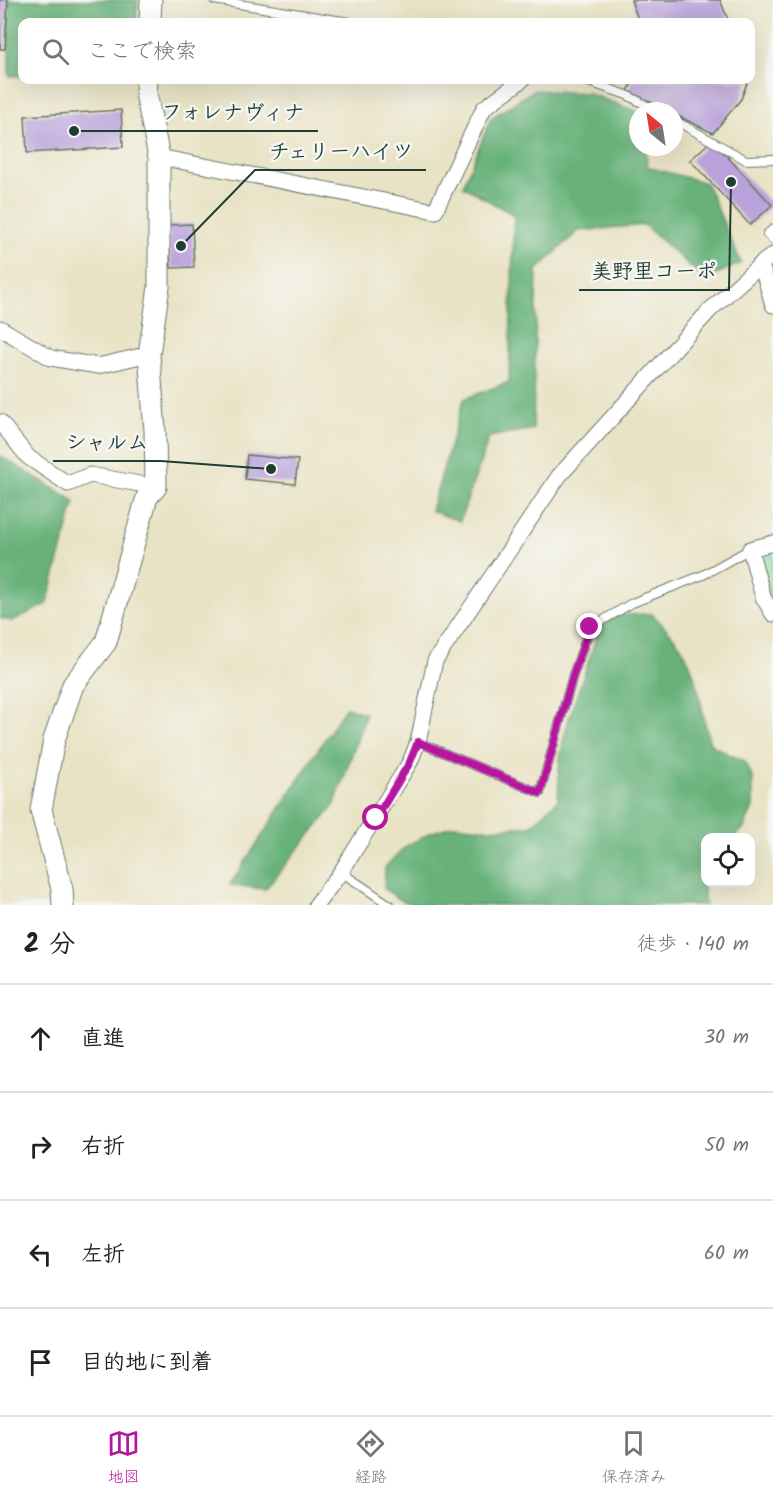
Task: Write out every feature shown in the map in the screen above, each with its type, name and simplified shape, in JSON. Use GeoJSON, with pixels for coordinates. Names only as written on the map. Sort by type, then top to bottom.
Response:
{"type":"FeatureCollection","features":[{"type":"Feature","properties":{"kind":"street"},"geometry":{"type":"LineString","coordinates":[[150,0],[150,18]]}},
{"type":"Feature","properties":{"kind":"street"},"geometry":{"type":"LineString","coordinates":[[63,905],[62,890],[41,810],[54,740],[73,685],[106,642],[147,498],[156,487],[155,431],[149,354],[159,287],[159,157],[146,93],[147,84]]}},
{"type":"Feature","properties":{"kind":"street"},"geometry":{"type":"LineString","coordinates":[[159,157],[435,211],[484,108],[517,84]]}},
{"type":"Feature","properties":{"kind":"street"},"geometry":{"type":"LineString","coordinates":[[767,259],[773,305]]}},
{"type":"Feature","properties":{"kind":"street"},"geometry":{"type":"LineString","coordinates":[[316,905],[341,872],[410,762],[418,742],[435,662],[559,476],[710,310],[767,259]]}},
{"type":"Feature","properties":{"kind":"street"},"geometry":{"type":"LineString","coordinates":[[0,328],[51,358],[98,366],[149,354]]}},
{"type":"Feature","properties":{"kind":"street"},"geometry":{"type":"LineString","coordinates":[[0,422],[28,457],[68,484],[90,475],[156,487]]}},
{"type":"Feature","properties":{"kind":"street"},"geometry":{"type":"LineString","coordinates":[[773,543],[750,549],[763,597],[773,614]]}},
{"type":"Feature","properties":{"kind":"lane"},"geometry":{"type":"LineString","coordinates":[[214,0],[324,18]]}},
{"type":"Feature","properties":{"kind":"lane"},"geometry":{"type":"LineString","coordinates":[[595,84],[640,102]]}},
{"type":"Feature","properties":{"kind":"lane"},"geometry":{"type":"LineString","coordinates":[[683,125],[746,160],[773,159]]}},
{"type":"Feature","properties":{"kind":"lane"},"geometry":{"type":"LineString","coordinates":[[773,229],[767,234],[773,240]]}},
{"type":"Feature","properties":{"kind":"lane"},"geometry":{"type":"LineString","coordinates":[[418,742],[540,793],[573,675],[590,627],[632,603],[703,575],[750,549]]}},
{"type":"Feature","properties":{"kind":"lane"},"geometry":{"type":"LineString","coordinates":[[341,872],[390,905]]}},
{"type":"Feature","properties":{"kind":"green space"},"geometry":{"type":"Polygon","coordinates":[[[9,0],[138,0],[136,18],[18,18],[18,76],[9,76],[9,0]]]}},
{"type":"Feature","properties":{"kind":"green space"},"geometry":{"type":"Polygon","coordinates":[[[534,90],[588,93],[629,109],[629,156],[646,156],[648,167],[706,183],[741,263],[705,279],[644,225],[578,231],[537,270],[533,429],[489,437],[460,521],[431,511],[464,399],[509,382],[514,215],[463,186],[491,118],[534,90]]]}},
{"type":"Feature","properties":{"kind":"green space"},"geometry":{"type":"Polygon","coordinates":[[[0,456],[75,501],[47,604],[12,621],[0,618],[0,456]]]}},
{"type":"Feature","properties":{"kind":"green space"},"geometry":{"type":"Polygon","coordinates":[[[773,547],[773,603],[770,599],[759,550],[773,547]]]}},
{"type":"Feature","properties":{"kind":"green space"},"geometry":{"type":"Polygon","coordinates":[[[652,614],[676,640],[691,668],[710,744],[745,761],[753,779],[753,807],[744,828],[738,833],[701,833],[701,887],[704,887],[706,905],[419,905],[404,902],[384,889],[385,867],[406,846],[430,833],[455,825],[489,829],[531,826],[558,800],[559,765],[573,706],[598,629],[617,615],[652,614]]]}},
{"type":"Feature","properties":{"kind":"green space"},"geometry":{"type":"Polygon","coordinates":[[[346,707],[366,714],[334,806],[265,889],[230,885],[346,707]]]}},
{"type":"Feature","properties":{"kind":"building"},"geometry":{"type":"Polygon","coordinates":[[[0,0],[8,0],[5,49],[0,49],[0,0]]]}},
{"type":"Feature","properties":{"kind":"building"},"geometry":{"type":"Polygon","coordinates":[[[631,0],[720,0],[727,18],[638,18],[631,0]]]}},
{"type":"Feature","properties":{"kind":"building"},"geometry":{"type":"Polygon","coordinates":[[[632,84],[747,84],[741,99],[713,133],[683,118],[683,102],[651,102],[628,91],[632,84]]]}},
{"type":"Feature","properties":{"kind":"building"},"geometry":{"type":"Polygon","coordinates":[[[121,110],[123,147],[27,153],[25,116],[121,110]]]}},
{"type":"Feature","properties":{"kind":"building"},"geometry":{"type":"Polygon","coordinates":[[[712,140],[772,205],[750,225],[690,160],[712,140]]]}},
{"type":"Feature","properties":{"kind":"building"},"geometry":{"type":"Polygon","coordinates":[[[192,224],[194,267],[171,268],[168,225],[192,224]]]}},
{"type":"Feature","properties":{"kind":"building"},"geometry":{"type":"Polygon","coordinates":[[[247,455],[298,460],[295,484],[245,479],[247,455]]]}},
{"type":"Feature","properties":{"kind":"place","name":"フォレナヴィナ"},"geometry":{"type":"Point","coordinates":[74,131]}},
{"type":"Feature","properties":{"kind":"place","name":"美野里コーポ"},"geometry":{"type":"Point","coordinates":[731,182]}},
{"type":"Feature","properties":{"kind":"place","name":"チェリーハイツ"},"geometry":{"type":"Point","coordinates":[181,246]}},
{"type":"Feature","properties":{"kind":"place","name":"シャルム"},"geometry":{"type":"Point","coordinates":[271,469]}},
{"type":"Feature","properties":{"kind":"route"},"geometry":{"type":"LineString","coordinates":[[376,818],[410,762],[418,742],[540,793],[573,675],[590,627]]}}]}
